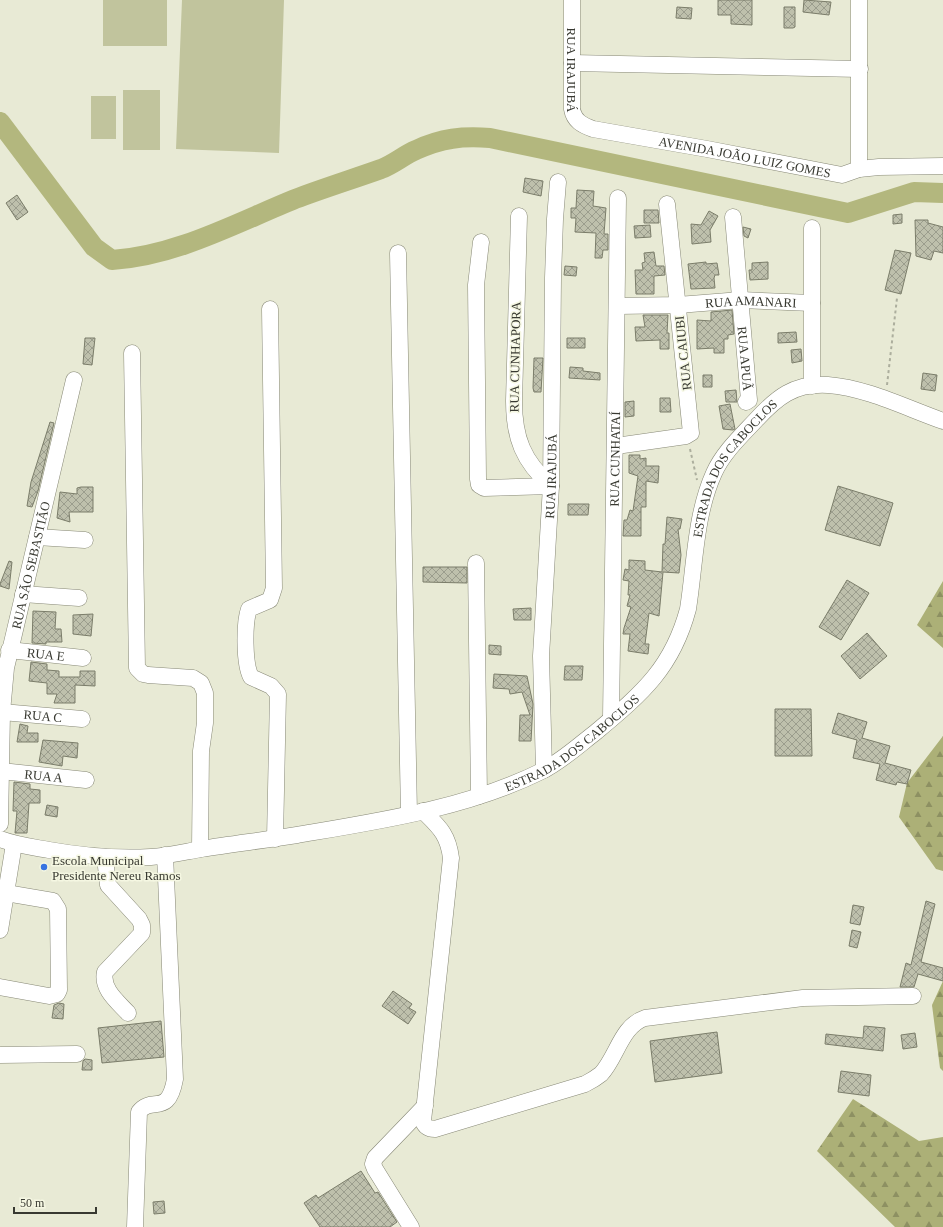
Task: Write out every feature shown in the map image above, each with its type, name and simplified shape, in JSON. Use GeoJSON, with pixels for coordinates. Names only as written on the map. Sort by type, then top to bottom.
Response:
{"type":"FeatureCollection","features":[{"type":"Feature","properties":{"kind":"street","name":"RUA IRAJUBÁ"},"geometry":{"type":"LineString","coordinates":[[572,0],[573,116],[582,125],[593,129]]}},
{"type":"Feature","properties":{"kind":"street"},"geometry":{"type":"LineString","coordinates":[[859,0],[859,169]]}},
{"type":"Feature","properties":{"kind":"street"},"geometry":{"type":"LineString","coordinates":[[572,63],[860,69]]}},
{"type":"Feature","properties":{"kind":"street","name":"AVENIDA JOÃO LUIZ GOMES"},"geometry":{"type":"LineString","coordinates":[[593,129],[707,149],[831,174],[842,175],[859,169],[879,166],[943,166]]}},
{"type":"Feature","properties":{"kind":"street","name":"RUA IRAJUBÁ"},"geometry":{"type":"LineString","coordinates":[[544,770],[541,656],[551,486],[553,278],[558,182]]}},
{"type":"Feature","properties":{"kind":"street","name":"RUA CUNHATAÍ"},"geometry":{"type":"LineString","coordinates":[[611,719],[618,306],[618,198]]}},
{"type":"Feature","properties":{"kind":"street","name":"RUA CAIUBI"},"geometry":{"type":"LineString","coordinates":[[667,204],[691,427],[691,433],[686,436]]}},
{"type":"Feature","properties":{"kind":"street","name":"RUA CUNHAPORA"},"geometry":{"type":"LineString","coordinates":[[519,216],[514,401],[515,425],[523,450],[535,472],[551,486]]}},
{"type":"Feature","properties":{"kind":"street","name":"RUA APUÃ"},"geometry":{"type":"LineString","coordinates":[[733,217],[741,300],[748,400],[746,402]]}},
{"type":"Feature","properties":{"kind":"street"},"geometry":{"type":"LineString","coordinates":[[812,228],[812,386]]}},
{"type":"Feature","properties":{"kind":"street"},"geometry":{"type":"LineString","coordinates":[[481,242],[476,285],[479,485],[484,488],[551,486]]}},
{"type":"Feature","properties":{"kind":"street"},"geometry":{"type":"LineString","coordinates":[[398,253],[416,812],[444,832],[450,844],[451,858],[423,1121],[424,1126],[435,1130],[585,1084],[602,1073],[630,1028],[637,1021],[645,1018],[803,998],[913,996]]}},
{"type":"Feature","properties":{"kind":"street","name":"RUA AMANARI"},"geometry":{"type":"LineString","coordinates":[[618,306],[678,305],[741,300],[812,303]]}},
{"type":"Feature","properties":{"kind":"street"},"geometry":{"type":"LineString","coordinates":[[270,309],[274,588],[270,600],[249,609],[246,622],[246,656],[247,667],[251,677],[271,686],[278,694],[275,838]]}},
{"type":"Feature","properties":{"kind":"street"},"geometry":{"type":"LineString","coordinates":[[132,353],[137,668],[143,674],[148,676],[193,678],[198,680],[204,687],[205,723],[201,751],[200,849]]}},
{"type":"Feature","properties":{"kind":"street","name":"RUA SÃO SEBASTIÃO"},"geometry":{"type":"LineString","coordinates":[[0,824],[2,712],[9,650],[74,380]]}},
{"type":"Feature","properties":{"kind":"street","name":"ESTRADA DOS CABOCLOS"},"geometry":{"type":"LineString","coordinates":[[7,841],[68,853],[105,857],[165,855],[383,821],[479,796],[505,787],[544,770],[569,754],[628,705],[650,684],[662,668],[683,628],[688,609],[705,497],[715,472],[731,447],[769,405],[793,389],[828,385],[850,389],[886,400],[943,421]]}},
{"type":"Feature","properties":{"kind":"street"},"geometry":{"type":"LineString","coordinates":[[616,446],[686,436]]}},
{"type":"Feature","properties":{"kind":"street"},"geometry":{"type":"LineString","coordinates":[[37,537],[84,540]]}},
{"type":"Feature","properties":{"kind":"street"},"geometry":{"type":"LineString","coordinates":[[476,563],[479,796]]}},
{"type":"Feature","properties":{"kind":"street"},"geometry":{"type":"LineString","coordinates":[[23,594],[79,598]]}},
{"type":"Feature","properties":{"kind":"street","name":"RUA E"},"geometry":{"type":"LineString","coordinates":[[9,650],[83,658]]}},
{"type":"Feature","properties":{"kind":"street","name":"RUA C"},"geometry":{"type":"LineString","coordinates":[[2,712],[82,719]]}},
{"type":"Feature","properties":{"kind":"street","name":"RUA A"},"geometry":{"type":"LineString","coordinates":[[1,771],[86,780]]}},
{"type":"Feature","properties":{"kind":"street"},"geometry":{"type":"LineString","coordinates":[[0,930],[6,893],[7,841]]}},
{"type":"Feature","properties":{"kind":"street"},"geometry":{"type":"LineString","coordinates":[[135,1227],[139,1112],[146,1107],[162,1104],[170,1099],[175,1080],[165,855]]}},
{"type":"Feature","properties":{"kind":"street"},"geometry":{"type":"LineString","coordinates":[[105,857],[108,885],[139,919],[142,925],[142,933],[105,972],[103,979],[105,986],[128,1014]]}},
{"type":"Feature","properties":{"kind":"street"},"geometry":{"type":"LineString","coordinates":[[0,987],[49,996],[57,994],[59,990],[58,909],[56,904],[53,901],[6,893]]}},
{"type":"Feature","properties":{"kind":"street"},"geometry":{"type":"LineString","coordinates":[[0,1055],[77,1054]]}},
{"type":"Feature","properties":{"kind":"street"},"geometry":{"type":"LineString","coordinates":[[411,1227],[373,1164],[375,1158],[425,1106]]}},
{"type":"Feature","properties":{"kind":"path"},"geometry":{"type":"LineString","coordinates":[[886,400],[897,298]]}},
{"type":"Feature","properties":{"kind":"path"},"geometry":{"type":"LineString","coordinates":[[686,436],[695,476],[705,497]]}},
{"type":"Feature","properties":{"kind":"green space"},"geometry":{"type":"Polygon","coordinates":[[[103,0],[167,0],[167,46],[103,46],[103,0]]]}},
{"type":"Feature","properties":{"kind":"green space"},"geometry":{"type":"Polygon","coordinates":[[[182,0],[284,0],[279,153],[176,149],[182,0]]]}},
{"type":"Feature","properties":{"kind":"green space"},"geometry":{"type":"Polygon","coordinates":[[[123,90],[160,90],[160,150],[123,150],[123,90]]]}},
{"type":"Feature","properties":{"kind":"green space"},"geometry":{"type":"Polygon","coordinates":[[[91,96],[116,96],[116,139],[91,139],[91,96]]]}},
{"type":"Feature","properties":{"kind":"green space"},"geometry":{"type":"Polygon","coordinates":[[[943,581],[943,648],[917,625],[943,581]]]}},
{"type":"Feature","properties":{"kind":"green space"},"geometry":{"type":"Polygon","coordinates":[[[943,736],[943,871],[936,869],[899,817],[907,783],[943,736]]]}},
{"type":"Feature","properties":{"kind":"green space"},"geometry":{"type":"Polygon","coordinates":[[[943,981],[943,1071],[940,1068],[932,1005],[943,981]]]}},
{"type":"Feature","properties":{"kind":"green space"},"geometry":{"type":"Polygon","coordinates":[[[853,1099],[919,1141],[943,1137],[943,1227],[895,1227],[817,1151],[853,1099]]]}},
{"type":"Feature","properties":{"kind":"building"},"geometry":{"type":"Polygon","coordinates":[[[718,0],[752,0],[752,25],[731,24],[731,15],[718,15],[718,0]]]}},
{"type":"Feature","properties":{"kind":"building"},"geometry":{"type":"Polygon","coordinates":[[[804,0],[831,2],[829,15],[803,12],[804,0]]]}},
{"type":"Feature","properties":{"kind":"building"},"geometry":{"type":"Polygon","coordinates":[[[677,7],[692,8],[691,19],[676,18],[677,7]]]}},
{"type":"Feature","properties":{"kind":"building"},"geometry":{"type":"Polygon","coordinates":[[[784,7],[795,7],[795,27],[793,28],[784,28],[784,7]]]}},
{"type":"Feature","properties":{"kind":"building"},"geometry":{"type":"Polygon","coordinates":[[[525,178],[543,181],[541,196],[523,192],[525,178]]]}},
{"type":"Feature","properties":{"kind":"building"},"geometry":{"type":"Polygon","coordinates":[[[577,190],[594,191],[593,206],[606,208],[604,234],[608,234],[608,250],[603,250],[602,258],[595,258],[596,233],[575,232],[576,218],[571,218],[571,208],[576,208],[577,190]]]}},
{"type":"Feature","properties":{"kind":"building"},"geometry":{"type":"Polygon","coordinates":[[[17,195],[28,212],[17,220],[6,203],[17,195]]]}},
{"type":"Feature","properties":{"kind":"building"},"geometry":{"type":"Polygon","coordinates":[[[644,210],[658,210],[659,223],[644,223],[644,210]]]}},
{"type":"Feature","properties":{"kind":"building"},"geometry":{"type":"Polygon","coordinates":[[[709,211],[718,216],[710,230],[711,242],[692,244],[691,224],[701,225],[709,211]]]}},
{"type":"Feature","properties":{"kind":"building"},"geometry":{"type":"Polygon","coordinates":[[[902,214],[902,223],[893,224],[893,215],[902,214]]]}},
{"type":"Feature","properties":{"kind":"building"},"geometry":{"type":"Polygon","coordinates":[[[915,220],[928,220],[928,223],[943,227],[943,253],[934,251],[931,260],[916,256],[915,220]]]}},
{"type":"Feature","properties":{"kind":"building"},"geometry":{"type":"Polygon","coordinates":[[[650,225],[651,237],[635,238],[634,226],[650,225]]]}},
{"type":"Feature","properties":{"kind":"building"},"geometry":{"type":"Polygon","coordinates":[[[743,227],[751,229],[748,238],[744,236],[743,227]]]}},
{"type":"Feature","properties":{"kind":"building"},"geometry":{"type":"Polygon","coordinates":[[[895,250],[911,253],[901,294],[885,290],[895,250]]]}},
{"type":"Feature","properties":{"kind":"building"},"geometry":{"type":"Polygon","coordinates":[[[654,252],[656,266],[664,266],[665,275],[654,276],[654,294],[636,294],[635,270],[643,270],[642,263],[645,262],[644,253],[654,252]]]}},
{"type":"Feature","properties":{"kind":"building"},"geometry":{"type":"Polygon","coordinates":[[[706,262],[706,264],[717,263],[719,275],[715,275],[714,278],[715,288],[691,289],[688,264],[706,262]]]}},
{"type":"Feature","properties":{"kind":"building"},"geometry":{"type":"Polygon","coordinates":[[[768,262],[768,279],[750,280],[749,270],[752,270],[752,263],[768,262]]]}},
{"type":"Feature","properties":{"kind":"building"},"geometry":{"type":"Polygon","coordinates":[[[565,266],[577,267],[576,276],[564,275],[565,266]]]}},
{"type":"Feature","properties":{"kind":"building"},"geometry":{"type":"Polygon","coordinates":[[[732,310],[734,334],[728,335],[728,339],[724,339],[724,353],[714,353],[714,348],[697,349],[697,320],[711,321],[711,312],[732,310]]]}},
{"type":"Feature","properties":{"kind":"building"},"geometry":{"type":"Polygon","coordinates":[[[643,315],[668,315],[667,333],[669,333],[669,349],[660,349],[660,340],[636,341],[635,327],[645,327],[643,315]]]}},
{"type":"Feature","properties":{"kind":"building"},"geometry":{"type":"Polygon","coordinates":[[[796,332],[797,342],[778,343],[778,333],[796,332]]]}},
{"type":"Feature","properties":{"kind":"building"},"geometry":{"type":"Polygon","coordinates":[[[85,338],[95,338],[92,365],[83,364],[85,338]]]}},
{"type":"Feature","properties":{"kind":"building"},"geometry":{"type":"Polygon","coordinates":[[[567,338],[585,338],[585,348],[567,348],[567,338]]]}},
{"type":"Feature","properties":{"kind":"building"},"geometry":{"type":"Polygon","coordinates":[[[801,349],[802,361],[792,363],[791,350],[801,349]]]}},
{"type":"Feature","properties":{"kind":"building"},"geometry":{"type":"Polygon","coordinates":[[[534,358],[543,358],[541,392],[534,392],[533,388],[534,358]]]}},
{"type":"Feature","properties":{"kind":"building"},"geometry":{"type":"Polygon","coordinates":[[[570,367],[583,368],[583,371],[600,373],[600,380],[569,378],[570,367]]]}},
{"type":"Feature","properties":{"kind":"building"},"geometry":{"type":"Polygon","coordinates":[[[923,373],[937,375],[935,391],[921,389],[923,373]]]}},
{"type":"Feature","properties":{"kind":"building"},"geometry":{"type":"Polygon","coordinates":[[[703,375],[712,375],[712,387],[703,387],[703,375]]]}},
{"type":"Feature","properties":{"kind":"building"},"geometry":{"type":"Polygon","coordinates":[[[736,390],[737,402],[726,402],[725,391],[736,390]]]}},
{"type":"Feature","properties":{"kind":"building"},"geometry":{"type":"Polygon","coordinates":[[[660,398],[670,398],[671,412],[660,412],[660,398]]]}},
{"type":"Feature","properties":{"kind":"building"},"geometry":{"type":"Polygon","coordinates":[[[634,401],[634,416],[625,417],[625,402],[634,401]]]}},
{"type":"Feature","properties":{"kind":"building"},"geometry":{"type":"Polygon","coordinates":[[[730,404],[735,429],[733,430],[723,429],[719,406],[730,404]]]}},
{"type":"Feature","properties":{"kind":"building"},"geometry":{"type":"Polygon","coordinates":[[[50,422],[54,423],[38,491],[32,507],[27,506],[31,482],[50,422]]]}},
{"type":"Feature","properties":{"kind":"building"},"geometry":{"type":"Polygon","coordinates":[[[629,455],[640,455],[640,459],[646,458],[646,466],[659,466],[658,483],[646,481],[646,507],[641,507],[641,536],[623,536],[624,520],[627,520],[630,510],[633,511],[638,476],[629,473],[629,455]]]}},
{"type":"Feature","properties":{"kind":"building"},"geometry":{"type":"Polygon","coordinates":[[[838,486],[893,503],[880,546],[825,530],[838,486]]]}},
{"type":"Feature","properties":{"kind":"building"},"geometry":{"type":"Polygon","coordinates":[[[93,487],[93,512],[69,512],[70,522],[57,518],[60,492],[77,494],[77,488],[93,487]]]}},
{"type":"Feature","properties":{"kind":"building"},"geometry":{"type":"Polygon","coordinates":[[[568,504],[589,504],[588,515],[568,515],[568,504]]]}},
{"type":"Feature","properties":{"kind":"building"},"geometry":{"type":"Polygon","coordinates":[[[667,517],[682,519],[680,529],[678,529],[681,555],[679,573],[663,572],[659,616],[649,613],[645,644],[649,644],[648,654],[628,651],[630,634],[623,634],[631,607],[627,606],[630,595],[628,595],[629,581],[623,580],[625,569],[629,570],[629,560],[645,561],[645,570],[662,572],[663,544],[665,544],[667,517]]]}},
{"type":"Feature","properties":{"kind":"building"},"geometry":{"type":"Polygon","coordinates":[[[9,561],[12,562],[9,589],[0,586],[0,584],[9,561]]]}},
{"type":"Feature","properties":{"kind":"building"},"geometry":{"type":"Polygon","coordinates":[[[423,567],[467,567],[467,583],[423,582],[423,567]]]}},
{"type":"Feature","properties":{"kind":"building"},"geometry":{"type":"Polygon","coordinates":[[[847,580],[869,593],[841,640],[819,627],[847,580]]]}},
{"type":"Feature","properties":{"kind":"building"},"geometry":{"type":"Polygon","coordinates":[[[531,608],[531,620],[514,620],[513,609],[531,608]]]}},
{"type":"Feature","properties":{"kind":"building"},"geometry":{"type":"Polygon","coordinates":[[[33,611],[56,612],[55,629],[61,629],[62,642],[46,642],[46,644],[32,643],[33,611]]]}},
{"type":"Feature","properties":{"kind":"building"},"geometry":{"type":"Polygon","coordinates":[[[93,614],[91,636],[73,634],[73,615],[93,614]]]}},
{"type":"Feature","properties":{"kind":"building"},"geometry":{"type":"Polygon","coordinates":[[[867,633],[887,656],[860,679],[841,656],[867,633]]]}},
{"type":"Feature","properties":{"kind":"building"},"geometry":{"type":"Polygon","coordinates":[[[489,645],[501,646],[501,655],[489,654],[489,645]]]}},
{"type":"Feature","properties":{"kind":"building"},"geometry":{"type":"Polygon","coordinates":[[[31,662],[47,664],[47,670],[59,671],[59,677],[80,677],[80,671],[95,671],[95,686],[75,685],[75,703],[54,703],[57,694],[47,694],[47,683],[29,681],[31,662]]]}},
{"type":"Feature","properties":{"kind":"building"},"geometry":{"type":"Polygon","coordinates":[[[565,666],[583,666],[582,680],[564,680],[565,666]]]}},
{"type":"Feature","properties":{"kind":"building"},"geometry":{"type":"Polygon","coordinates":[[[494,674],[527,676],[533,704],[531,741],[519,741],[520,715],[530,715],[522,692],[510,694],[509,689],[493,688],[494,674]]]}},
{"type":"Feature","properties":{"kind":"building"},"geometry":{"type":"Polygon","coordinates":[[[775,709],[811,709],[812,756],[775,756],[775,709]]]}},
{"type":"Feature","properties":{"kind":"building"},"geometry":{"type":"Polygon","coordinates":[[[838,713],[867,722],[862,738],[890,746],[885,763],[911,770],[907,784],[897,782],[896,785],[876,780],[880,764],[853,758],[857,740],[832,733],[838,713]]]}},
{"type":"Feature","properties":{"kind":"building"},"geometry":{"type":"Polygon","coordinates":[[[20,724],[28,726],[27,733],[38,733],[38,742],[17,742],[20,724]]]}},
{"type":"Feature","properties":{"kind":"building"},"geometry":{"type":"Polygon","coordinates":[[[43,740],[78,743],[77,758],[63,756],[62,766],[39,762],[43,740]]]}},
{"type":"Feature","properties":{"kind":"building"},"geometry":{"type":"Polygon","coordinates":[[[14,782],[30,784],[30,789],[40,790],[40,803],[29,803],[27,833],[15,833],[17,811],[13,811],[14,782]]]}},
{"type":"Feature","properties":{"kind":"building"},"geometry":{"type":"Polygon","coordinates":[[[47,805],[58,807],[57,817],[45,815],[47,805]]]}},
{"type":"Feature","properties":{"kind":"building"},"geometry":{"type":"Polygon","coordinates":[[[926,901],[935,904],[921,962],[943,968],[943,981],[918,974],[914,987],[900,987],[906,963],[911,965],[926,901]]]}},
{"type":"Feature","properties":{"kind":"building"},"geometry":{"type":"Polygon","coordinates":[[[853,905],[864,907],[860,925],[850,923],[853,905]]]}},
{"type":"Feature","properties":{"kind":"building"},"geometry":{"type":"Polygon","coordinates":[[[852,930],[861,932],[857,948],[849,946],[852,930]]]}},
{"type":"Feature","properties":{"kind":"building"},"geometry":{"type":"Polygon","coordinates":[[[393,991],[412,1004],[409,1008],[416,1012],[408,1024],[382,1006],[393,991]]]}},
{"type":"Feature","properties":{"kind":"building"},"geometry":{"type":"Polygon","coordinates":[[[59,1003],[64,1004],[63,1019],[52,1018],[54,1005],[59,1003]]]}},
{"type":"Feature","properties":{"kind":"building"},"geometry":{"type":"Polygon","coordinates":[[[161,1021],[164,1057],[102,1063],[98,1028],[161,1021]]]}},
{"type":"Feature","properties":{"kind":"building"},"geometry":{"type":"Polygon","coordinates":[[[864,1026],[885,1028],[883,1051],[825,1044],[826,1034],[863,1038],[864,1026]]]}},
{"type":"Feature","properties":{"kind":"building"},"geometry":{"type":"Polygon","coordinates":[[[717,1032],[722,1073],[655,1082],[650,1041],[717,1032]]]}},
{"type":"Feature","properties":{"kind":"building"},"geometry":{"type":"Polygon","coordinates":[[[915,1033],[917,1047],[903,1049],[901,1035],[915,1033]]]}},
{"type":"Feature","properties":{"kind":"building"},"geometry":{"type":"Polygon","coordinates":[[[85,1059],[92,1060],[92,1070],[82,1070],[83,1061],[85,1059]]]}},
{"type":"Feature","properties":{"kind":"building"},"geometry":{"type":"Polygon","coordinates":[[[841,1071],[871,1075],[869,1096],[838,1092],[841,1071]]]}},
{"type":"Feature","properties":{"kind":"building"},"geometry":{"type":"Polygon","coordinates":[[[361,1171],[375,1193],[378,1192],[397,1222],[390,1227],[320,1227],[304,1203],[316,1195],[318,1198],[361,1171]]]}},
{"type":"Feature","properties":{"kind":"building"},"geometry":{"type":"Polygon","coordinates":[[[164,1201],[165,1213],[154,1214],[153,1202],[164,1201]]]}},
{"type":"Feature","properties":{"kind":"waterway"},"geometry":{"type":"LineString","coordinates":[[0,122],[94,247],[112,260],[136,257],[182,245],[228,228],[295,199],[381,169],[425,146],[443,140],[470,137],[490,138],[848,213],[914,192],[943,193]]}},
{"type":"Feature","properties":{"kind":"place","name":"Escola Municipal Presidente Nereu Ramos"},"geometry":{"type":"Point","coordinates":[44,867]}}]}
